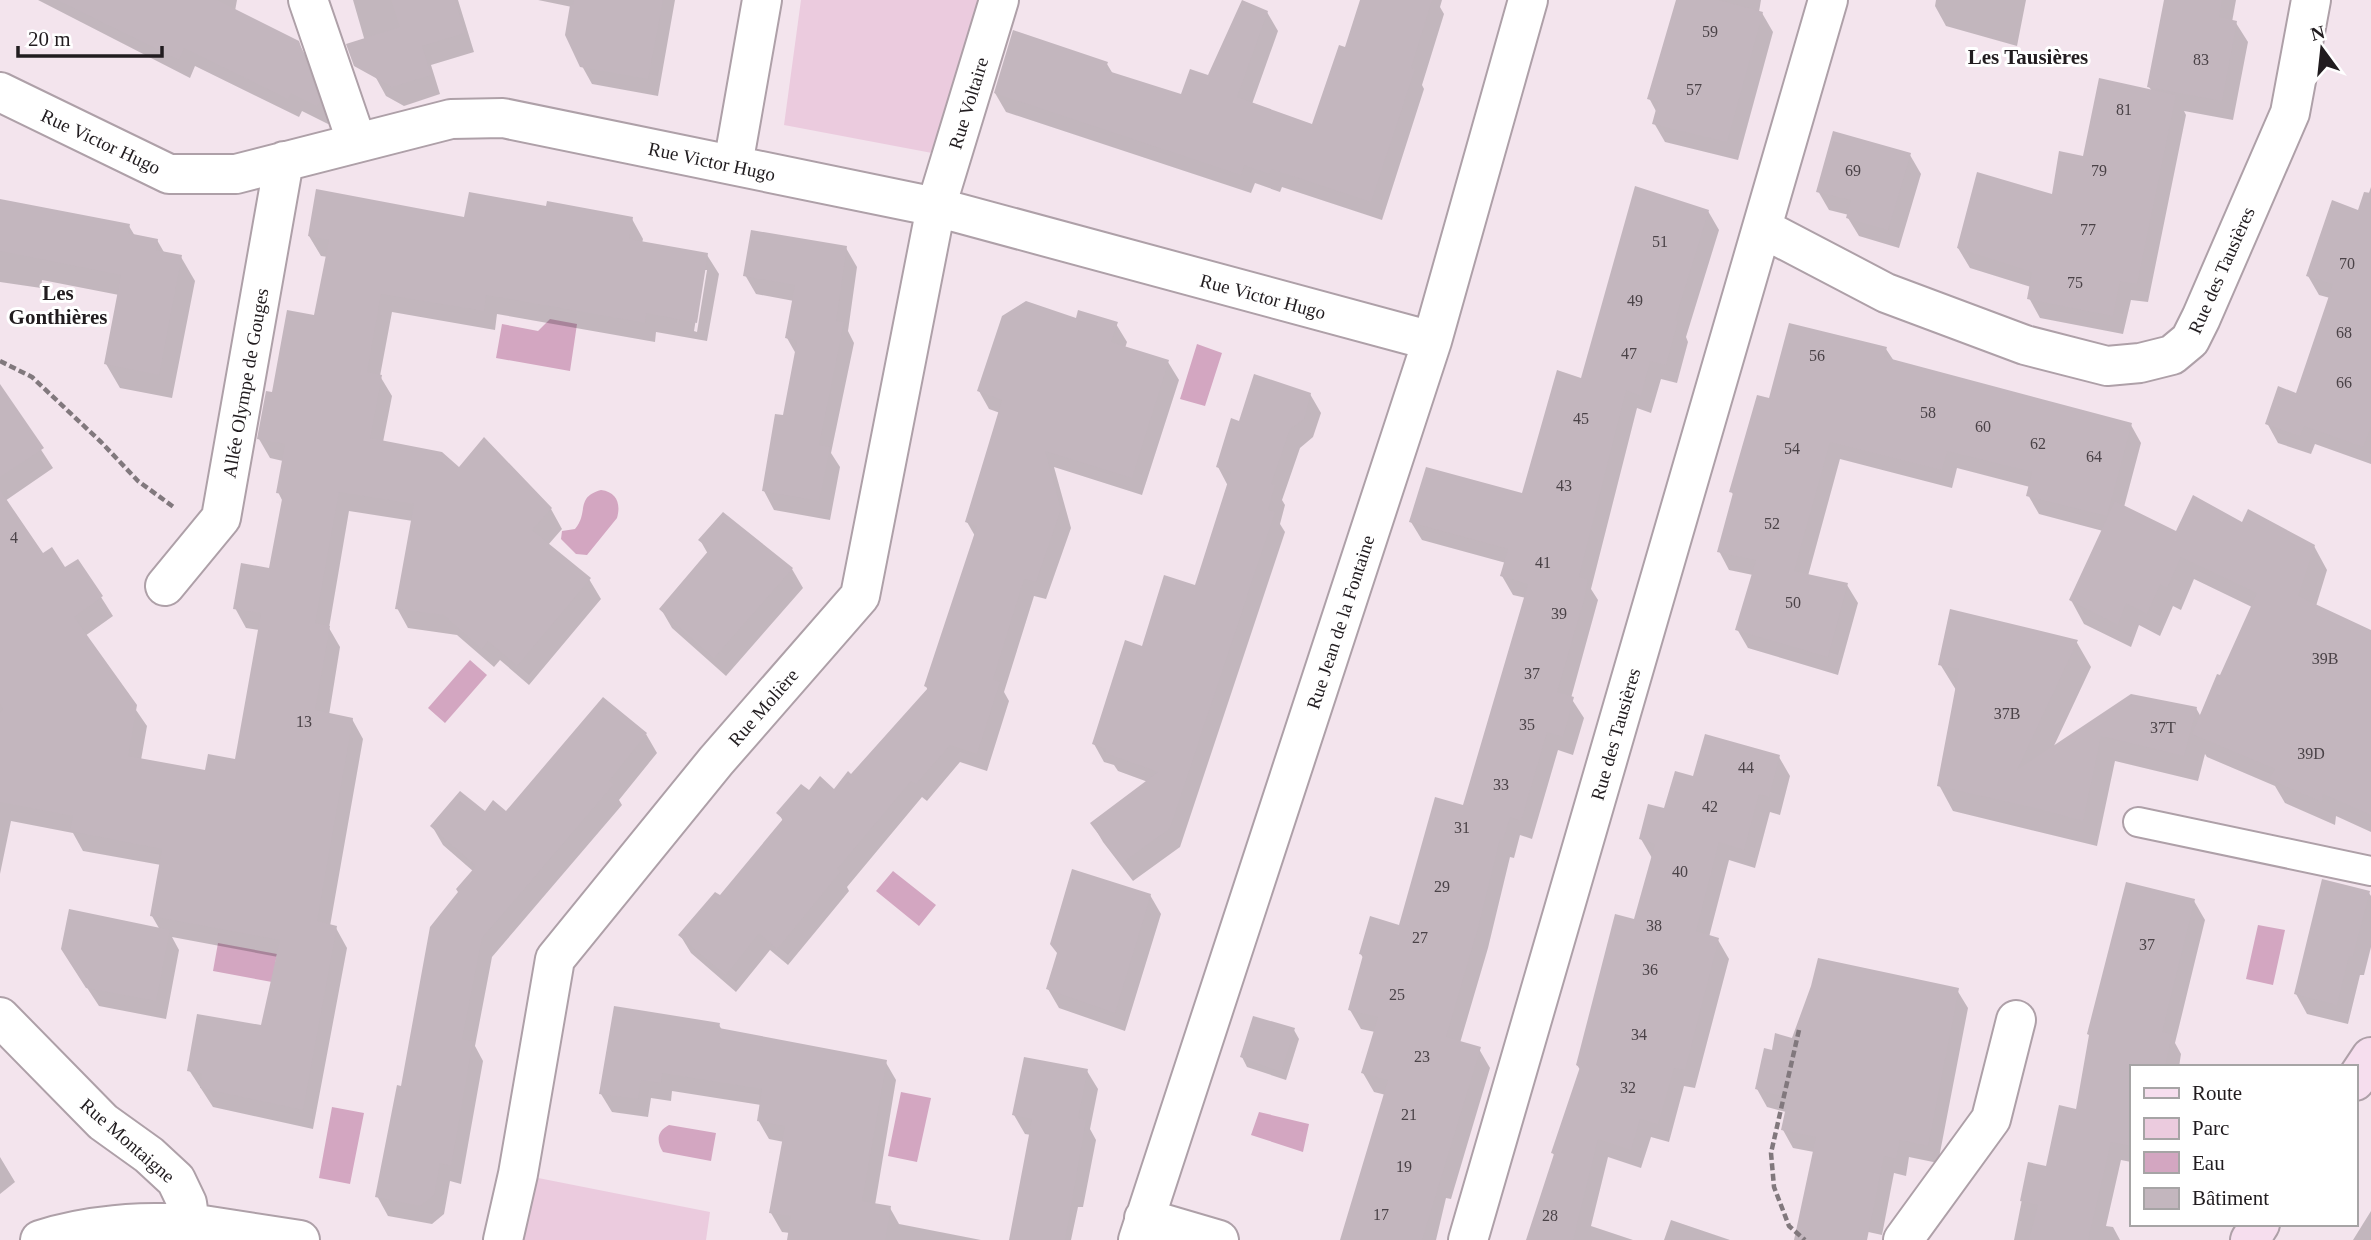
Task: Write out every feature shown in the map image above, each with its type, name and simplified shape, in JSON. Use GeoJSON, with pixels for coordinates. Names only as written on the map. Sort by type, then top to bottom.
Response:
{"type":"FeatureCollection","features":[{"type":"Feature","properties":{"kind":"street"},"geometry":{"type":"LineString","coordinates":[[308,0],[357,143]]}},
{"type":"Feature","properties":{"kind":"street"},"geometry":{"type":"LineString","coordinates":[[733,165],[762,0]]}},
{"type":"Feature","properties":{"kind":"street","name":"Rue Voltaire"},"geometry":{"type":"LineString","coordinates":[[936,207],[999,0]]}},
{"type":"Feature","properties":{"kind":"street","name":"Rue Jean de la Fontaine"},"geometry":{"type":"LineString","coordinates":[[1141,1229],[1432,341],[1528,0]]}},
{"type":"Feature","properties":{"kind":"street","name":"Rue des Tausières"},"geometry":{"type":"LineString","coordinates":[[1468,1240],[1828,0]]}},
{"type":"Feature","properties":{"kind":"street","name":"Rue des Tausières"},"geometry":{"type":"LineString","coordinates":[[1762,228],[1886,293],[2025,345],[2107,366],[2140,363],[2172,355],[2190,340],[2201,318],[2290,113],[2311,0]]}},
{"type":"Feature","properties":{"kind":"street","name":"Rue Victor Hugo"},"geometry":{"type":"LineString","coordinates":[[0,92],[169,173],[236,174],[451,119],[503,118],[936,207],[1432,341]]}},
{"type":"Feature","properties":{"kind":"street","name":"Allée Olympe de Gouges"},"geometry":{"type":"LineString","coordinates":[[164,586],[221,518],[284,162]]}},
{"type":"Feature","properties":{"kind":"street","name":"Rue Molière"},"geometry":{"type":"LineString","coordinates":[[503,1240],[518,1174],[555,959],[716,761],[860,596],[936,207]]}},
{"type":"Feature","properties":{"kind":"street","name":"Rue Montaigne"},"geometry":{"type":"LineString","coordinates":[[0,1017],[103,1122],[149,1155],[176,1180],[187,1203],[190,1223]]}},
{"type":"Feature","properties":{"kind":"street"},"geometry":{"type":"LineString","coordinates":[[1903,1240],[1991,1119],[2016,1020]]}},
{"type":"Feature","properties":{"kind":"street"},"geometry":{"type":"LineString","coordinates":[[2357,1078],[2371,1057]]}},
{"type":"Feature","properties":{"kind":"street"},"geometry":{"type":"LineString","coordinates":[[40,1240],[58,1234],[138,1222],[190,1223],[300,1240]]}},
{"type":"Feature","properties":{"kind":"street"},"geometry":{"type":"LineString","coordinates":[[1141,1229],[1219,1240]]}},
{"type":"Feature","properties":{"kind":"lane"},"geometry":{"type":"LineString","coordinates":[[2138,822],[2371,871]]}},
{"type":"Feature","properties":{"kind":"path"},"geometry":{"type":"LineString","coordinates":[[0,361],[32,377],[102,442],[138,481],[175,508],[221,518]]}},
{"type":"Feature","properties":{"kind":"path"},"geometry":{"type":"LineString","coordinates":[[1799,1030],[1771,1153],[1774,1187],[1789,1226],[1805,1240]]}},
{"type":"Feature","properties":{"kind":"green space"},"geometry":{"type":"Polygon","coordinates":[[[801,0],[983,0],[932,153],[784,125],[801,0]]]}},
{"type":"Feature","properties":{"kind":"green space"},"geometry":{"type":"Polygon","coordinates":[[[518,1174],[710,1212],[706,1240],[503,1240],[518,1174]]]}},
{"type":"Feature","properties":{"kind":"water"},"geometry":{"type":"Polygon","coordinates":[[[550,319],[577,324],[570,371],[496,358],[502,324],[538,331],[550,319]]]}},
{"type":"Feature","properties":{"kind":"water"},"geometry":{"type":"Polygon","coordinates":[[[1197,344],[1222,353],[1205,406],[1180,399],[1197,344]]]}},
{"type":"Feature","properties":{"kind":"water"},"geometry":{"type":"Polygon","coordinates":[[[601,490],[614,496],[618,508],[617,518],[587,555],[576,554],[561,539],[562,531],[575,529],[585,501],[601,490]]]}},
{"type":"Feature","properties":{"kind":"water"},"geometry":{"type":"Polygon","coordinates":[[[470,660],[487,675],[445,723],[428,708],[470,660]]]}},
{"type":"Feature","properties":{"kind":"water"},"geometry":{"type":"Polygon","coordinates":[[[893,871],[936,905],[919,926],[876,891],[893,871]]]}},
{"type":"Feature","properties":{"kind":"water"},"geometry":{"type":"Polygon","coordinates":[[[2258,925],[2285,930],[2273,985],[2246,979],[2258,925]]]}},
{"type":"Feature","properties":{"kind":"water"},"geometry":{"type":"Polygon","coordinates":[[[218,943],[277,954],[272,982],[213,971],[218,943]]]}},
{"type":"Feature","properties":{"kind":"water"},"geometry":{"type":"Polygon","coordinates":[[[901,1092],[931,1098],[917,1162],[888,1156],[901,1092]]]}},
{"type":"Feature","properties":{"kind":"water"},"geometry":{"type":"Polygon","coordinates":[[[332,1107],[364,1113],[350,1184],[319,1178],[332,1107]]]}},
{"type":"Feature","properties":{"kind":"water"},"geometry":{"type":"Polygon","coordinates":[[[1259,1112],[1309,1124],[1303,1152],[1251,1135],[1259,1112]]]}},
{"type":"Feature","properties":{"kind":"water"},"geometry":{"type":"Polygon","coordinates":[[[669,1125],[716,1133],[711,1161],[663,1152],[659,1137],[662,1130],[669,1125]]]}},
{"type":"Feature","properties":{"kind":"building"},"geometry":{"type":"Polygon","coordinates":[[[57,0],[217,0],[299,41],[320,102],[317,106],[291,93],[288,99],[184,48],[179,60],[57,0]]]}},
{"type":"Feature","properties":{"kind":"building"},"geometry":{"type":"Polygon","coordinates":[[[391,0],[455,0],[465,33],[422,46],[431,75],[392,87],[354,66],[346,44],[400,27],[391,0]]]}},
{"type":"Feature","properties":{"kind":"building"},"geometry":{"type":"Polygon","coordinates":[[[574,0],[663,0],[648,79],[580,67],[565,35],[570,5],[573,5],[574,0]]]}},
{"type":"Feature","properties":{"kind":"building"},"geometry":{"type":"Polygon","coordinates":[[[1242,0],[1268,11],[1237,97],[1312,124],[1339,45],[1345,47],[1360,0],[1432,0],[1411,68],[1415,69],[1371,202],[1271,169],[1269,174],[1244,165],[1241,175],[994,93],[1013,30],[1108,62],[1105,70],[1181,94],[1190,69],[1208,75],[1242,0]]]}},
{"type":"Feature","properties":{"kind":"building"},"geometry":{"type":"Polygon","coordinates":[[[1676,0],[1719,0],[1763,12],[1727,142],[1652,124],[1658,102],[1647,99],[1676,0]]]}},
{"type":"Feature","properties":{"kind":"building"},"geometry":{"type":"Polygon","coordinates":[[[2164,0],[2222,0],[2219,17],[2237,21],[2222,101],[2147,87],[2164,0]]]}},
{"type":"Feature","properties":{"kind":"building"},"geometry":{"type":"Polygon","coordinates":[[[2099,78],[2176,95],[2137,284],[2120,281],[2113,316],[2027,299],[2032,272],[1957,248],[1977,172],[2052,194],[2059,151],[2083,156],[2099,78]]]}},
{"type":"Feature","properties":{"kind":"building"},"geometry":{"type":"Polygon","coordinates":[[[1833,131],[1911,153],[1888,230],[1846,218],[1851,200],[1816,192],[1833,131]]]}},
{"type":"Feature","properties":{"kind":"building"},"geometry":{"type":"Polygon","coordinates":[[[1635,186],[1709,210],[1675,320],[1678,321],[1666,365],[1650,361],[1641,396],[1626,390],[1579,577],[1588,580],[1584,600],[1557,692],[1574,697],[1563,737],[1547,732],[1521,821],[1510,817],[1503,840],[1500,839],[1478,928],[1446,1037],[1481,1047],[1422,1240],[1340,1240],[1388,1080],[1361,1073],[1378,1017],[1348,1010],[1363,955],[1359,954],[1370,916],[1399,925],[1435,797],[1463,805],[1528,584],[1500,576],[1508,549],[1409,522],[1426,467],[1522,493],[1557,370],[1581,378],[1635,186]]]}},
{"type":"Feature","properties":{"kind":"building"},"geometry":{"type":"Polygon","coordinates":[[[316,189],[464,217],[469,192],[546,206],[547,201],[633,217],[629,239],[708,253],[697,323],[646,313],[645,323],[486,295],[484,311],[381,294],[367,372],[382,375],[370,438],[442,452],[459,467],[484,437],[552,508],[532,530],[591,578],[517,666],[488,641],[482,649],[444,615],[395,609],[414,504],[339,492],[315,623],[330,626],[315,710],[353,718],[317,921],[337,926],[303,1110],[200,1088],[202,1074],[187,1071],[197,1014],[261,1025],[280,940],[150,916],[162,849],[70,831],[73,816],[0,802],[0,713],[3,709],[0,704],[0,490],[43,553],[52,547],[65,567],[78,559],[103,596],[74,617],[137,705],[128,756],[205,770],[208,754],[235,759],[261,613],[233,609],[241,563],[269,568],[283,494],[276,493],[285,444],[257,439],[266,391],[272,392],[287,310],[314,315],[329,240],[308,236],[316,189]]]}},
{"type":"Feature","properties":{"kind":"building"},"geometry":{"type":"Polygon","coordinates":[[[2364,192],[2371,193],[2371,427],[2363,447],[2304,426],[2300,436],[2265,424],[2278,386],[2296,393],[2333,284],[2306,276],[2332,200],[2358,210],[2364,192]]]}},
{"type":"Feature","properties":{"kind":"building"},"geometry":{"type":"Polygon","coordinates":[[[0,199],[130,224],[128,233],[158,239],[156,250],[182,255],[159,375],[104,364],[121,275],[0,251],[0,199]]]}},
{"type":"Feature","properties":{"kind":"building"},"geometry":{"type":"Polygon","coordinates":[[[751,230],[847,246],[836,321],[844,322],[819,445],[830,447],[819,501],[762,491],[775,414],[783,415],[797,341],[785,338],[795,285],[743,276],[751,230]]]}},
{"type":"Feature","properties":{"kind":"building"},"geometry":{"type":"Polygon","coordinates":[[[1026,301],[1076,318],[1078,310],[1118,322],[1111,342],[1169,360],[1132,478],[1045,451],[1061,509],[1036,582],[1024,579],[993,679],[1000,682],[977,754],[950,745],[916,784],[911,781],[837,869],[840,872],[777,949],[759,933],[726,975],[678,935],[715,892],[720,895],[783,819],[776,813],[801,784],[809,790],[820,776],[834,789],[848,771],[851,774],[928,688],[924,686],[977,526],[965,522],[1002,400],[977,391],[1002,316],[1026,301]]]}},
{"type":"Feature","properties":{"kind":"building"},"geometry":{"type":"Polygon","coordinates":[[[1789,323],[1887,347],[1884,357],[2132,423],[2107,516],[2026,496],[2032,472],[1947,451],[1942,470],[1830,442],[1794,571],[1848,583],[1828,657],[1735,630],[1756,560],[1717,552],[1733,493],[1729,492],[1757,395],[1769,398],[1789,323]]]}},
{"type":"Feature","properties":{"kind":"building"},"geometry":{"type":"Polygon","coordinates":[[[1254,374],[1311,393],[1304,419],[1290,429],[1271,484],[1275,485],[1268,510],[1275,512],[1170,828],[1121,864],[1090,823],[1158,772],[1105,753],[1106,749],[1092,744],[1125,640],[1142,646],[1164,575],[1195,585],[1231,472],[1216,467],[1231,418],[1239,421],[1254,374]]]}},
{"type":"Feature","properties":{"kind":"building"},"geometry":{"type":"Polygon","coordinates":[[[0,384],[44,448],[0,477],[0,384]]]}},
{"type":"Feature","properties":{"kind":"building"},"geometry":{"type":"Polygon","coordinates":[[[2193,495],[2242,522],[2248,509],[2315,545],[2298,596],[2371,630],[2371,815],[2323,794],[2322,802],[2269,779],[2275,769],[2192,734],[2217,674],[2220,675],[2257,593],[2181,557],[2167,588],[2160,584],[2147,614],[2126,603],[2118,625],[2069,600],[2115,501],[2176,531],[2193,495]]]}},
{"type":"Feature","properties":{"kind":"building"},"geometry":{"type":"Polygon","coordinates":[[[723,512],[793,568],[714,658],[659,609],[710,549],[698,540],[723,512]]]}},
{"type":"Feature","properties":{"kind":"building"},"geometry":{"type":"Polygon","coordinates":[[[1950,609],[2078,640],[2017,770],[2131,694],[2197,707],[2184,756],[2101,736],[2083,821],[1937,786],[1959,669],[1938,665],[1950,609]]]}},
{"type":"Feature","properties":{"kind":"building"},"geometry":{"type":"Polygon","coordinates":[[[603,697],[647,733],[609,781],[613,785],[482,938],[462,1039],[473,1041],[451,1166],[440,1163],[434,1195],[420,1206],[375,1197],[397,1085],[401,1086],[430,927],[458,892],[456,889],[476,866],[430,826],[460,791],[485,811],[493,800],[506,811],[603,697]]]}},
{"type":"Feature","properties":{"kind":"building"},"geometry":{"type":"Polygon","coordinates":[[[1705,734],[1780,755],[1769,797],[1759,794],[1744,850],[1719,842],[1696,931],[1719,938],[1685,1070],[1674,1068],[1658,1124],[1640,1119],[1631,1150],[1598,1139],[1573,1240],[1526,1240],[1580,1067],[1576,1065],[1615,914],[1634,919],[1655,844],[1639,839],[1648,804],[1664,808],[1675,771],[1693,776],[1705,734]]]}},
{"type":"Feature","properties":{"kind":"building"},"geometry":{"type":"Polygon","coordinates":[[[1072,869],[1151,894],[1115,1013],[1046,989],[1057,953],[1050,944],[1072,869]]]}},
{"type":"Feature","properties":{"kind":"building"},"geometry":{"type":"Polygon","coordinates":[[[2322,879],[2370,891],[2337,1005],[2294,994],[2322,879]]]}},
{"type":"Feature","properties":{"kind":"building"},"geometry":{"type":"Polygon","coordinates":[[[2126,882],[2195,899],[2162,1032],[2172,1034],[2165,1065],[2130,1065],[2130,1146],[2111,1142],[2088,1240],[2029,1240],[2038,1205],[2020,1201],[2028,1162],[2046,1166],[2059,1105],[2076,1109],[2089,1035],[2087,1034],[2126,882]]]}},
{"type":"Feature","properties":{"kind":"building"},"geometry":{"type":"Polygon","coordinates":[[[69,909],[170,930],[156,1001],[86,988],[61,949],[69,909]]]}},
{"type":"Feature","properties":{"kind":"building"},"geometry":{"type":"Polygon","coordinates":[[[1818,958],[1959,988],[1928,1146],[1900,1140],[1896,1159],[1884,1156],[1867,1240],[1794,1240],[1816,1137],[1781,1130],[1788,1098],[1755,1089],[1764,1048],[1772,1050],[1775,1033],[1792,1038],[1818,958]]]}},
{"type":"Feature","properties":{"kind":"building"},"geometry":{"type":"Polygon","coordinates":[[[614,1006],[720,1023],[719,1028],[887,1060],[862,1201],[891,1206],[885,1240],[787,1240],[791,1216],[769,1213],[785,1126],[757,1121],[762,1089],[662,1073],[661,1083],[641,1080],[638,1099],[599,1094],[614,1006]]]}},
{"type":"Feature","properties":{"kind":"building"},"geometry":{"type":"Polygon","coordinates":[[[1253,1016],[1295,1028],[1281,1072],[1240,1057],[1253,1016]]]}},
{"type":"Feature","properties":{"kind":"building"},"geometry":{"type":"Polygon","coordinates":[[[1024,1057],[1088,1069],[1078,1118],[1086,1120],[1065,1240],[1009,1240],[1032,1119],[1012,1115],[1024,1057]]]}},
{"type":"Feature","properties":{"kind":"district","name":"Les Tausières"},"geometry":{"type":"Point","coordinates":[2028,57]}},
{"type":"Feature","properties":{"kind":"district","name":"Les Gonthières"},"geometry":{"type":"Point","coordinates":[58,305]}}]}
